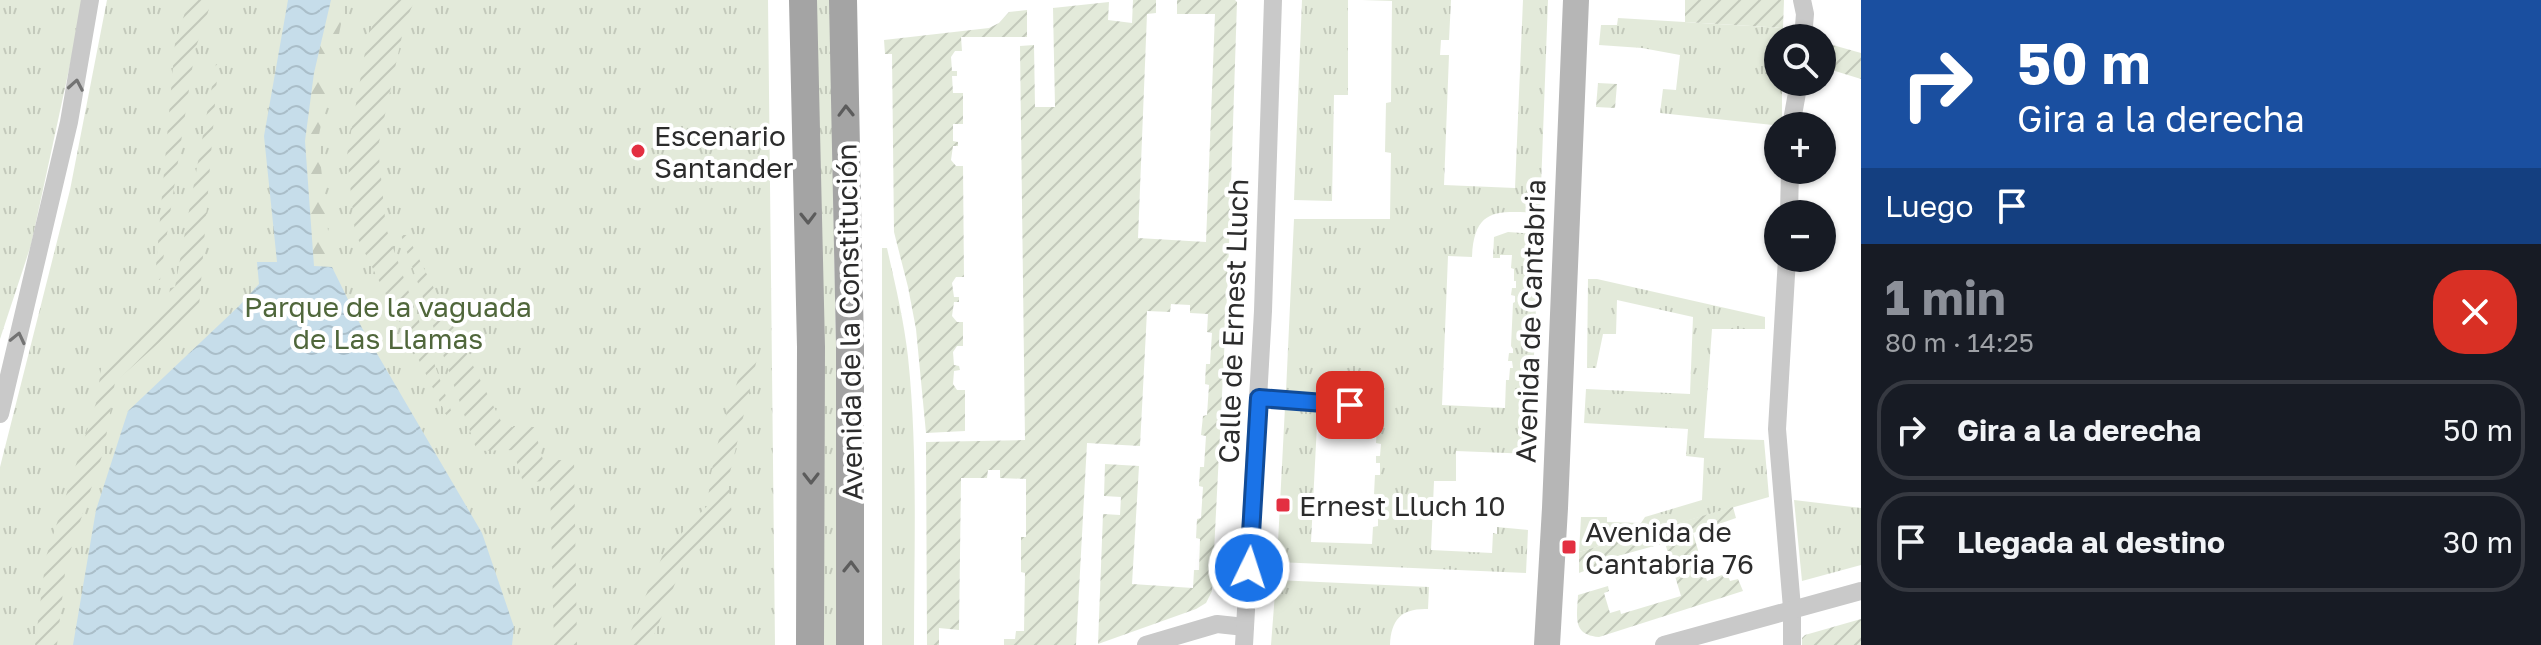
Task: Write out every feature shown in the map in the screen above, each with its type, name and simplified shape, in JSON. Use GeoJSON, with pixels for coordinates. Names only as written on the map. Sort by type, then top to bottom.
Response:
{"type":"FeatureCollection","features":[{"type":"Feature","properties":{"kind":"main road","name":"Avenida de la Constitución"},"geometry":{"type":"LineString","coordinates":[[803,0],[811,347],[810,645]]}},
{"type":"Feature","properties":{"kind":"main road","name":"Avenida de la Constitución"},"geometry":{"type":"LineString","coordinates":[[843,0],[850,347],[850,645]]}},
{"type":"Feature","properties":{"kind":"main road","name":"Avenida de Cantabria"},"geometry":{"type":"LineString","coordinates":[[1547,645],[1576,0]]}},
{"type":"Feature","properties":{"kind":"street"},"geometry":{"type":"LineString","coordinates":[[0,414],[69,122],[90,0]]}},
{"type":"Feature","properties":{"kind":"street","name":"Calle de Ernest Lluch"},"geometry":{"type":"LineString","coordinates":[[1245,636],[1259,398],[1273,0]]}},
{"type":"Feature","properties":{"kind":"street"},"geometry":{"type":"LineString","coordinates":[[1802,0],[1804,24]]}},
{"type":"Feature","properties":{"kind":"street"},"geometry":{"type":"LineString","coordinates":[[1786,272],[1777,429],[1792,608],[1792,645]]}},
{"type":"Feature","properties":{"kind":"street"},"geometry":{"type":"LineString","coordinates":[[1664,645],[1861,591]]}},
{"type":"Feature","properties":{"kind":"street"},"geometry":{"type":"LineString","coordinates":[[1146,645],[1217,624],[1245,636]]}},
{"type":"Feature","properties":{"kind":"lane"},"geometry":{"type":"LineString","coordinates":[[1259,398],[1350,405],[1350,413]]}},
{"type":"Feature","properties":{"kind":"green space"},"geometry":{"type":"Polygon","coordinates":[[[0,0],[82,0],[31,245],[0,339],[0,0]]]}},
{"type":"Feature","properties":{"kind":"green space","name":"Parque de la vaguada de Las Llamas"},"geometry":{"type":"Polygon","coordinates":[[[107,0],[768,0],[775,645],[0,645],[0,467],[70,190],[107,0]]]}},
{"type":"Feature","properties":{"kind":"green space"},"geometry":{"type":"Polygon","coordinates":[[[189,0],[212,0],[195,50],[160,280],[155,278],[175,43],[189,0]]]}},
{"type":"Feature","properties":{"kind":"green space"},"geometry":{"type":"Polygon","coordinates":[[[385,0],[415,0],[405,22],[378,147],[386,228],[454,419],[449,420],[355,233],[347,155],[368,35],[385,0]]]}},
{"type":"Feature","properties":{"kind":"green space"},"geometry":{"type":"Polygon","coordinates":[[[816,0],[830,0],[836,347],[836,645],[822,645],[816,0]]]}},
{"type":"Feature","properties":{"kind":"green space"},"geometry":{"type":"Polygon","coordinates":[[[1133,0],[1156,0],[1156,13],[1147,14],[1138,238],[1206,242],[1215,14],[1177,14],[1177,0],[1237,2],[1228,276],[1212,591],[1206,603],[1196,609],[1098,644],[1103,514],[1120,515],[1121,497],[1104,496],[1105,464],[1139,466],[1132,584],[1193,588],[1194,570],[1199,570],[1200,539],[1196,538],[1197,519],[1201,518],[1203,487],[1199,486],[1200,467],[1204,467],[1206,436],[1201,435],[1203,416],[1207,415],[1209,385],[1205,384],[1206,364],[1210,364],[1212,333],[1207,332],[1208,314],[1190,313],[1190,305],[1171,304],[1170,312],[1147,311],[1140,446],[1087,443],[1076,645],[1004,645],[1004,639],[1015,639],[1016,631],[1024,631],[1025,573],[1021,572],[1021,537],[1026,537],[1026,479],[1000,478],[1000,470],[988,470],[987,478],[961,478],[959,630],[939,628],[939,645],[927,645],[926,442],[1025,440],[1020,46],[1034,45],[1035,107],[1055,107],[1053,8],[1109,2],[1108,20],[1132,23],[1133,0]]]}},
{"type":"Feature","properties":{"kind":"green space"},"geometry":{"type":"Polygon","coordinates":[[[1302,0],[1348,0],[1348,95],[1334,95],[1332,201],[1294,200],[1302,0]]]}},
{"type":"Feature","properties":{"kind":"green space"},"geometry":{"type":"Polygon","coordinates":[[[1362,0],[1451,0],[1449,40],[1441,40],[1440,55],[1449,55],[1444,185],[1515,188],[1523,0],[1548,0],[1540,213],[1512,212],[1491,216],[1478,229],[1472,257],[1448,256],[1442,405],[1505,408],[1506,380],[1509,380],[1510,368],[1513,368],[1512,361],[1508,361],[1509,353],[1513,353],[1515,296],[1511,295],[1516,281],[1514,269],[1511,268],[1512,255],[1493,258],[1494,237],[1508,232],[1539,234],[1530,454],[1456,451],[1456,481],[1434,481],[1431,550],[1492,553],[1493,533],[1497,534],[1497,527],[1528,530],[1526,573],[1277,562],[1285,407],[1331,410],[1340,415],[1339,424],[1317,424],[1311,542],[1372,544],[1373,527],[1378,526],[1374,507],[1378,507],[1379,495],[1374,494],[1375,475],[1380,475],[1380,463],[1376,463],[1376,456],[1380,456],[1381,444],[1376,443],[1377,426],[1358,425],[1359,396],[1286,392],[1294,219],[1390,219],[1391,153],[1385,152],[1386,103],[1391,102],[1392,1],[1362,0]]]}},
{"type":"Feature","properties":{"kind":"green space"},"geometry":{"type":"Polygon","coordinates":[[[1685,0],[1784,0],[1783,24],[1764,24],[1764,27],[1685,22],[1685,0]]]}},
{"type":"Feature","properties":{"kind":"green space"},"geometry":{"type":"Polygon","coordinates":[[[330,3],[345,4],[318,140],[332,267],[314,266],[305,141],[314,73],[330,3]]]}},
{"type":"Feature","properties":{"kind":"green space"},"geometry":{"type":"Polygon","coordinates":[[[1027,10],[1027,37],[961,37],[962,51],[955,51],[951,57],[952,71],[957,71],[957,76],[952,76],[953,93],[963,93],[963,124],[953,124],[953,141],[958,142],[958,146],[953,146],[951,160],[956,166],[963,166],[964,277],[956,277],[952,283],[954,297],[959,297],[959,302],[954,302],[952,316],[957,322],[963,322],[963,346],[957,346],[953,352],[954,365],[959,366],[960,370],[954,371],[953,384],[957,390],[965,390],[965,431],[926,433],[916,329],[894,232],[892,54],[885,54],[884,40],[989,28],[1009,12],[1027,10]]]}},
{"type":"Feature","properties":{"kind":"green space"},"geometry":{"type":"Polygon","coordinates":[[[1618,18],[1764,27],[1764,96],[1782,96],[1782,112],[1764,112],[1764,124],[1660,113],[1663,89],[1676,90],[1680,55],[1599,45],[1601,25],[1617,25],[1618,18]]]}},
{"type":"Feature","properties":{"kind":"green space"},"geometry":{"type":"Polygon","coordinates":[[[1836,46],[1861,53],[1861,79],[1836,71],[1836,46]]]}},
{"type":"Feature","properties":{"kind":"green space"},"geometry":{"type":"Polygon","coordinates":[[[216,64],[199,307],[115,382],[104,450],[66,564],[57,645],[35,645],[46,557],[96,403],[102,363],[168,304],[170,288],[175,287],[216,64]]]}},
{"type":"Feature","properties":{"kind":"green space"},"geometry":{"type":"Polygon","coordinates":[[[1598,83],[1617,84],[1615,108],[1596,107],[1598,83]]]}},
{"type":"Feature","properties":{"kind":"green space"},"geometry":{"type":"Polygon","coordinates":[[[401,235],[407,235],[504,427],[534,427],[543,460],[574,460],[577,645],[554,645],[550,481],[523,482],[513,450],[477,451],[401,235]]]}},
{"type":"Feature","properties":{"kind":"green space"},"geometry":{"type":"Polygon","coordinates":[[[882,248],[887,248],[899,302],[911,393],[915,501],[914,645],[882,645],[882,248]]]}},
{"type":"Feature","properties":{"kind":"green space"},"geometry":{"type":"Polygon","coordinates":[[[1588,279],[1765,317],[1765,329],[1712,329],[1704,438],[1764,440],[1769,497],[1579,552],[1581,517],[1607,517],[1607,522],[1641,523],[1645,517],[1702,500],[1704,458],[1686,456],[1688,429],[1584,423],[1586,389],[1690,394],[1693,317],[1617,300],[1616,334],[1603,334],[1596,368],[1587,368],[1588,279]]]}},
{"type":"Feature","properties":{"kind":"green space"},"geometry":{"type":"Polygon","coordinates":[[[746,356],[757,359],[728,481],[732,515],[681,569],[650,645],[625,645],[664,552],[708,505],[717,448],[746,356]]]}},
{"type":"Feature","properties":{"kind":"green space"},"geometry":{"type":"Polygon","coordinates":[[[1794,500],[1861,508],[1861,565],[1802,581],[1794,500]]]}},
{"type":"Feature","properties":{"kind":"green space"},"geometry":{"type":"Polygon","coordinates":[[[1733,507],[1736,518],[1693,533],[1707,581],[1727,573],[1730,581],[1738,579],[1743,591],[1599,637],[1590,636],[1580,629],[1578,595],[1608,586],[1609,591],[1604,593],[1610,613],[1620,610],[1621,614],[1681,596],[1665,543],[1596,562],[1597,566],[1579,573],[1579,552],[1733,507]]]}},
{"type":"Feature","properties":{"kind":"green space"},"geometry":{"type":"Polygon","coordinates":[[[1276,580],[1429,587],[1428,609],[1411,611],[1400,617],[1393,628],[1390,645],[1271,645],[1276,580]]]}},
{"type":"Feature","properties":{"kind":"green space"},"geometry":{"type":"Polygon","coordinates":[[[1861,619],[1861,645],[1802,645],[1805,635],[1861,619]]]}},
{"type":"Feature","properties":{"kind":"water"},"geometry":{"type":"Polygon","coordinates":[[[288,0],[331,0],[314,73],[305,141],[314,266],[332,267],[362,328],[482,533],[514,627],[512,645],[73,645],[96,510],[128,411],[259,284],[257,262],[277,262],[264,136],[288,0]]]}},
{"type":"Feature","properties":{"kind":"place","name":"Escenario Santander"},"geometry":{"type":"Point","coordinates":[638,151]}},
{"type":"Feature","properties":{"kind":"place","name":"Ernest Lluch 10"},"geometry":{"type":"Point","coordinates":[1283,505]}},
{"type":"Feature","properties":{"kind":"place","name":"Avenida de Cantabria 76"},"geometry":{"type":"Point","coordinates":[1569,547]}},
{"type":"Feature","properties":{"kind":"route"},"geometry":{"type":"LineString","coordinates":[[1249,568],[1259,398],[1350,405]]}}]}
